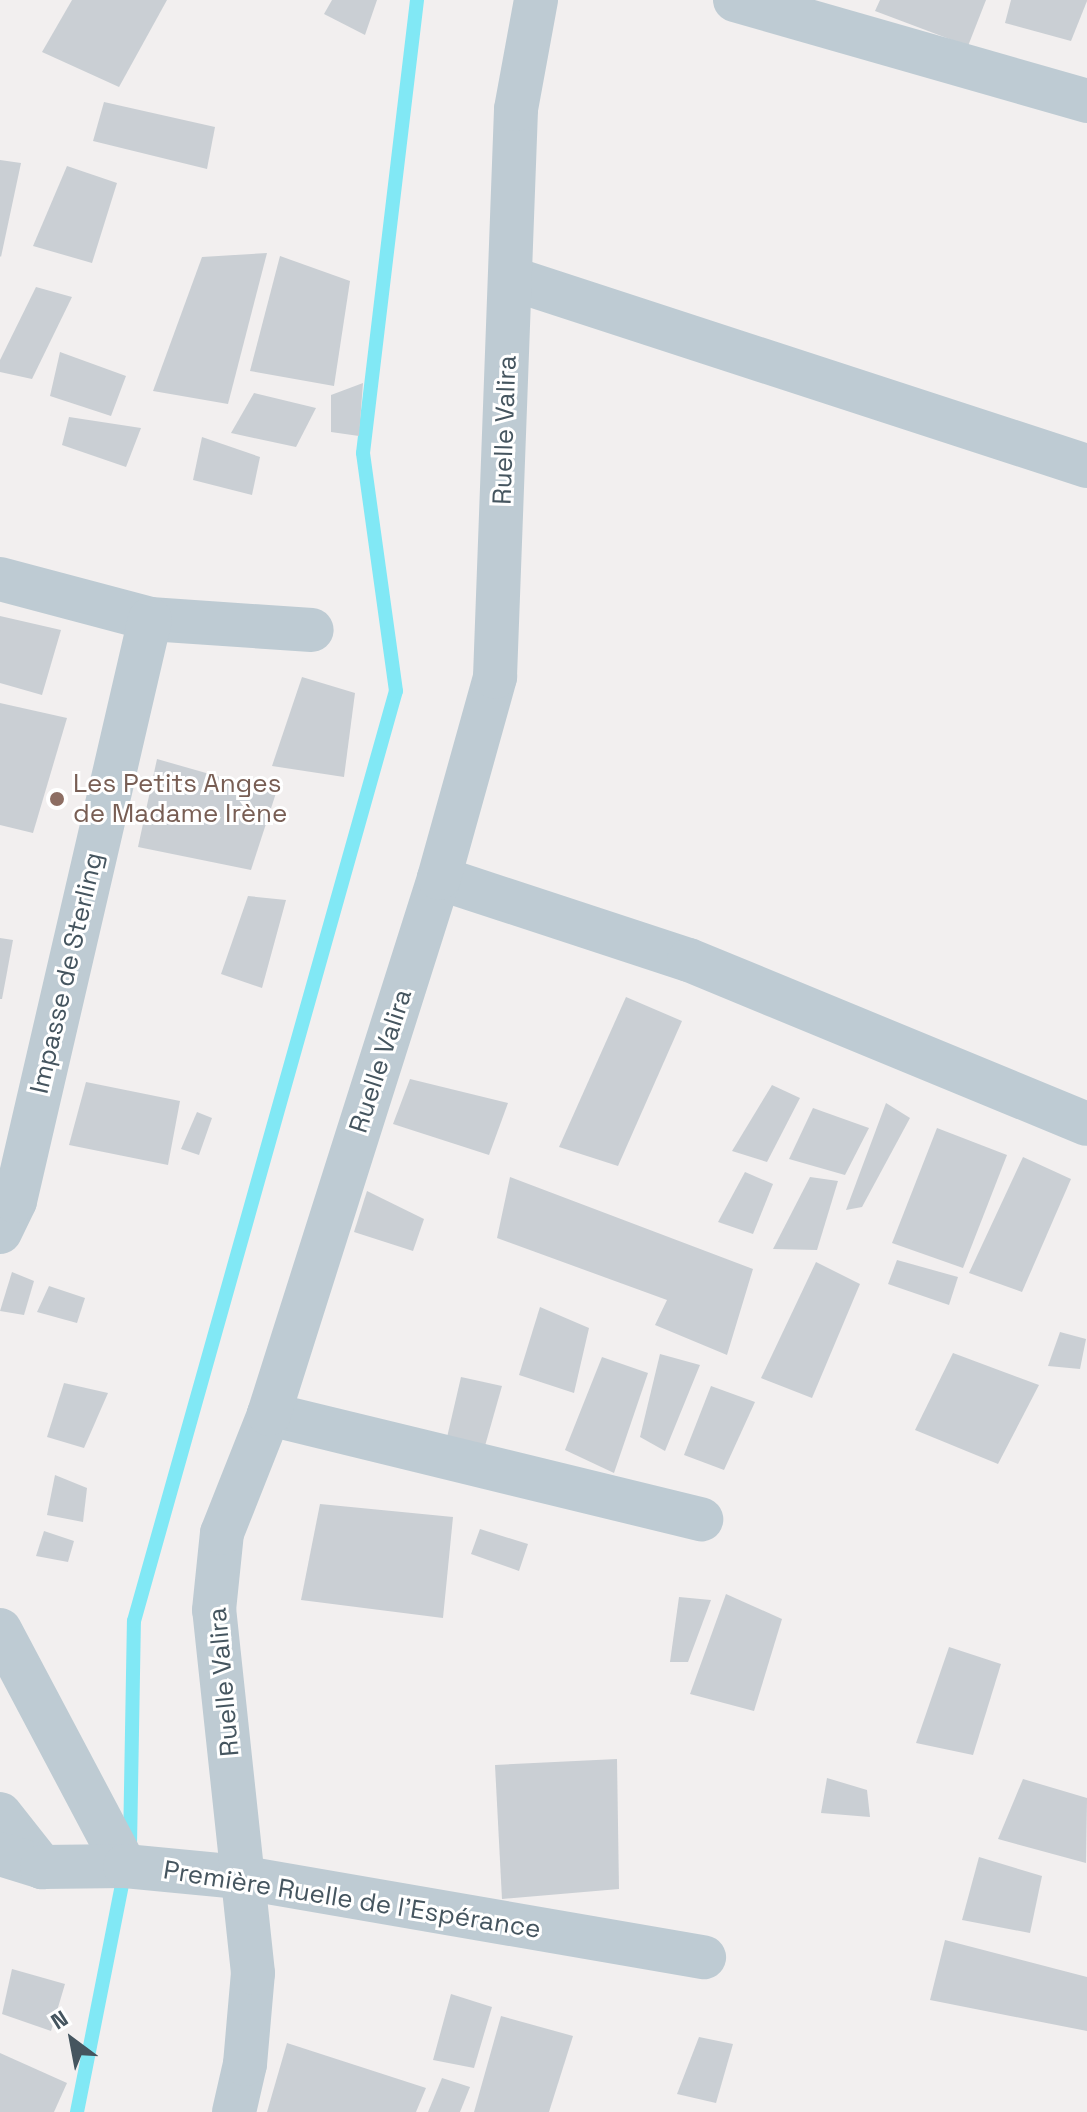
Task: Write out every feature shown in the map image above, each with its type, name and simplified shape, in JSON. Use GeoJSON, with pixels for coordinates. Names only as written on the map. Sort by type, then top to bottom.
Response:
{"type":"FeatureCollection","features":[{"type":"Feature","properties":{"kind":"street","name":"Ruelle Valira"},"geometry":{"type":"LineString","coordinates":[[234,2112],[245,2064],[253,1973],[239,1877],[214,1610],[222,1533],[269,1414],[439,878],[495,677],[516,109],[536,0]]}},
{"type":"Feature","properties":{"kind":"street"},"geometry":{"type":"LineString","coordinates":[[735,0],[1087,101]]}},
{"type":"Feature","properties":{"kind":"street"},"geometry":{"type":"LineString","coordinates":[[510,278],[1087,466]]}},
{"type":"Feature","properties":{"kind":"street"},"geometry":{"type":"LineString","coordinates":[[0,579],[150,619],[312,630]]}},
{"type":"Feature","properties":{"kind":"street","name":"Impasse de Sterling"},"geometry":{"type":"LineString","coordinates":[[0,1232],[15,1201],[150,619]]}},
{"type":"Feature","properties":{"kind":"street"},"geometry":{"type":"LineString","coordinates":[[439,878],[689,960],[1087,1124]]}},
{"type":"Feature","properties":{"kind":"street"},"geometry":{"type":"LineString","coordinates":[[269,1414],[701,1519]]}},
{"type":"Feature","properties":{"kind":"street"},"geometry":{"type":"LineString","coordinates":[[0,1630],[125,1866]]}},
{"type":"Feature","properties":{"kind":"street"},"geometry":{"type":"LineString","coordinates":[[0,1814],[42,1867]]}},
{"type":"Feature","properties":{"kind":"street","name":"Première Ruelle de l'Espérance"},"geometry":{"type":"LineString","coordinates":[[0,1854],[42,1867],[125,1866],[239,1877],[704,1957]]}},
{"type":"Feature","properties":{"kind":"building"},"geometry":{"type":"Polygon","coordinates":[[[72,0],[167,0],[119,87],[42,52],[72,0]]]}},
{"type":"Feature","properties":{"kind":"building"},"geometry":{"type":"Polygon","coordinates":[[[332,0],[377,0],[365,35],[324,14],[332,0]]]}},
{"type":"Feature","properties":{"kind":"building"},"geometry":{"type":"Polygon","coordinates":[[[880,0],[986,0],[968,46],[875,11],[880,0]]]}},
{"type":"Feature","properties":{"kind":"building"},"geometry":{"type":"Polygon","coordinates":[[[1011,0],[1087,1],[1071,41],[1005,23],[1011,0]]]}},
{"type":"Feature","properties":{"kind":"building"},"geometry":{"type":"Polygon","coordinates":[[[104,102],[215,127],[207,169],[93,141],[104,102]]]}},
{"type":"Feature","properties":{"kind":"building"},"geometry":{"type":"Polygon","coordinates":[[[0,160],[21,163],[1,257],[0,256],[0,160]]]}},
{"type":"Feature","properties":{"kind":"building"},"geometry":{"type":"Polygon","coordinates":[[[67,166],[117,183],[92,263],[33,246],[67,166]]]}},
{"type":"Feature","properties":{"kind":"building"},"geometry":{"type":"Polygon","coordinates":[[[267,253],[228,404],[153,391],[202,257],[267,253]]]}},
{"type":"Feature","properties":{"kind":"building"},"geometry":{"type":"Polygon","coordinates":[[[280,256],[350,281],[334,386],[250,371],[280,256]]]}},
{"type":"Feature","properties":{"kind":"building"},"geometry":{"type":"Polygon","coordinates":[[[36,287],[72,297],[32,379],[0,372],[0,360],[36,287]]]}},
{"type":"Feature","properties":{"kind":"building"},"geometry":{"type":"Polygon","coordinates":[[[60,352],[126,376],[111,416],[50,396],[60,352]]]}},
{"type":"Feature","properties":{"kind":"building"},"geometry":{"type":"Polygon","coordinates":[[[363,383],[359,436],[331,432],[331,395],[363,383]]]}},
{"type":"Feature","properties":{"kind":"building"},"geometry":{"type":"Polygon","coordinates":[[[254,393],[316,408],[296,447],[231,433],[254,393]]]}},
{"type":"Feature","properties":{"kind":"building"},"geometry":{"type":"Polygon","coordinates":[[[69,417],[141,428],[126,467],[62,445],[69,417]]]}},
{"type":"Feature","properties":{"kind":"building"},"geometry":{"type":"Polygon","coordinates":[[[202,437],[260,457],[252,495],[193,480],[202,437]]]}},
{"type":"Feature","properties":{"kind":"building"},"geometry":{"type":"Polygon","coordinates":[[[0,616],[61,630],[42,695],[0,683],[0,616]]]}},
{"type":"Feature","properties":{"kind":"building"},"geometry":{"type":"Polygon","coordinates":[[[302,677],[355,693],[344,777],[272,766],[302,677]]]}},
{"type":"Feature","properties":{"kind":"building"},"geometry":{"type":"Polygon","coordinates":[[[0,703],[67,718],[33,833],[0,825],[0,703]]]}},
{"type":"Feature","properties":{"kind":"building"},"geometry":{"type":"Polygon","coordinates":[[[157,759],[276,793],[251,870],[138,847],[157,759]]]}},
{"type":"Feature","properties":{"kind":"building"},"geometry":{"type":"Polygon","coordinates":[[[248,896],[286,900],[262,988],[221,974],[248,896]]]}},
{"type":"Feature","properties":{"kind":"building"},"geometry":{"type":"Polygon","coordinates":[[[0,938],[13,940],[2,999],[0,999],[0,938]]]}},
{"type":"Feature","properties":{"kind":"building"},"geometry":{"type":"Polygon","coordinates":[[[626,997],[682,1021],[618,1166],[559,1147],[626,997]]]}},
{"type":"Feature","properties":{"kind":"building"},"geometry":{"type":"Polygon","coordinates":[[[410,1079],[508,1103],[489,1155],[393,1124],[410,1079]]]}},
{"type":"Feature","properties":{"kind":"building"},"geometry":{"type":"Polygon","coordinates":[[[86,1082],[180,1101],[168,1165],[69,1145],[86,1082]]]}},
{"type":"Feature","properties":{"kind":"building"},"geometry":{"type":"Polygon","coordinates":[[[772,1085],[800,1098],[767,1162],[732,1151],[772,1085]]]}},
{"type":"Feature","properties":{"kind":"building"},"geometry":{"type":"Polygon","coordinates":[[[886,1103],[910,1118],[862,1207],[846,1210],[886,1103]]]}},
{"type":"Feature","properties":{"kind":"building"},"geometry":{"type":"Polygon","coordinates":[[[813,1108],[869,1128],[845,1175],[789,1159],[813,1108]]]}},
{"type":"Feature","properties":{"kind":"building"},"geometry":{"type":"Polygon","coordinates":[[[197,1112],[212,1118],[199,1155],[181,1149],[197,1112]]]}},
{"type":"Feature","properties":{"kind":"building"},"geometry":{"type":"Polygon","coordinates":[[[937,1128],[1007,1155],[963,1268],[892,1243],[937,1128]]]}},
{"type":"Feature","properties":{"kind":"building"},"geometry":{"type":"Polygon","coordinates":[[[1023,1157],[1071,1179],[1022,1292],[969,1273],[1023,1157]]]}},
{"type":"Feature","properties":{"kind":"building"},"geometry":{"type":"Polygon","coordinates":[[[745,1172],[773,1184],[753,1234],[718,1222],[745,1172]]]}},
{"type":"Feature","properties":{"kind":"building"},"geometry":{"type":"Polygon","coordinates":[[[510,1177],[753,1269],[727,1355],[655,1325],[667,1300],[497,1238],[510,1177]]]}},
{"type":"Feature","properties":{"kind":"building"},"geometry":{"type":"Polygon","coordinates":[[[810,1177],[838,1181],[817,1250],[773,1249],[810,1177]]]}},
{"type":"Feature","properties":{"kind":"building"},"geometry":{"type":"Polygon","coordinates":[[[367,1191],[424,1219],[413,1251],[354,1232],[367,1191]]]}},
{"type":"Feature","properties":{"kind":"building"},"geometry":{"type":"Polygon","coordinates":[[[897,1260],[958,1277],[949,1305],[888,1284],[897,1260]]]}},
{"type":"Feature","properties":{"kind":"building"},"geometry":{"type":"Polygon","coordinates":[[[816,1262],[860,1284],[812,1398],[761,1378],[816,1262]]]}},
{"type":"Feature","properties":{"kind":"building"},"geometry":{"type":"Polygon","coordinates":[[[12,1272],[34,1281],[24,1315],[0,1311],[12,1272]]]}},
{"type":"Feature","properties":{"kind":"building"},"geometry":{"type":"Polygon","coordinates":[[[49,1286],[85,1298],[77,1323],[37,1312],[49,1286]]]}},
{"type":"Feature","properties":{"kind":"building"},"geometry":{"type":"Polygon","coordinates":[[[540,1307],[589,1328],[574,1393],[519,1375],[540,1307]]]}},
{"type":"Feature","properties":{"kind":"building"},"geometry":{"type":"Polygon","coordinates":[[[1060,1332],[1086,1339],[1080,1369],[1048,1366],[1060,1332]]]}},
{"type":"Feature","properties":{"kind":"building"},"geometry":{"type":"Polygon","coordinates":[[[953,1353],[1039,1385],[998,1464],[915,1430],[953,1353]]]}},
{"type":"Feature","properties":{"kind":"building"},"geometry":{"type":"Polygon","coordinates":[[[660,1354],[700,1365],[665,1451],[640,1437],[660,1354]]]}},
{"type":"Feature","properties":{"kind":"building"},"geometry":{"type":"Polygon","coordinates":[[[602,1357],[648,1373],[614,1473],[565,1450],[602,1357]]]}},
{"type":"Feature","properties":{"kind":"building"},"geometry":{"type":"Polygon","coordinates":[[[461,1377],[502,1386],[483,1453],[445,1446],[461,1377]]]}},
{"type":"Feature","properties":{"kind":"building"},"geometry":{"type":"Polygon","coordinates":[[[64,1383],[108,1393],[84,1448],[47,1437],[64,1383]]]}},
{"type":"Feature","properties":{"kind":"building"},"geometry":{"type":"Polygon","coordinates":[[[711,1386],[755,1402],[724,1470],[684,1455],[711,1386]]]}},
{"type":"Feature","properties":{"kind":"building"},"geometry":{"type":"Polygon","coordinates":[[[55,1475],[87,1488],[83,1522],[47,1515],[55,1475]]]}},
{"type":"Feature","properties":{"kind":"building"},"geometry":{"type":"Polygon","coordinates":[[[320,1504],[453,1517],[443,1618],[301,1600],[320,1504]]]}},
{"type":"Feature","properties":{"kind":"building"},"geometry":{"type":"Polygon","coordinates":[[[480,1529],[528,1544],[519,1571],[471,1554],[480,1529]]]}},
{"type":"Feature","properties":{"kind":"building"},"geometry":{"type":"Polygon","coordinates":[[[44,1531],[74,1541],[68,1562],[36,1556],[44,1531]]]}},
{"type":"Feature","properties":{"kind":"building"},"geometry":{"type":"Polygon","coordinates":[[[726,1594],[782,1619],[754,1711],[690,1694],[726,1594]]]}},
{"type":"Feature","properties":{"kind":"building"},"geometry":{"type":"Polygon","coordinates":[[[679,1597],[711,1600],[688,1662],[670,1662],[679,1597]]]}},
{"type":"Feature","properties":{"kind":"building"},"geometry":{"type":"Polygon","coordinates":[[[949,1647],[1001,1664],[973,1755],[916,1743],[949,1647]]]}},
{"type":"Feature","properties":{"kind":"building"},"geometry":{"type":"Polygon","coordinates":[[[617,1759],[619,1889],[502,1899],[495,1765],[617,1759]]]}},
{"type":"Feature","properties":{"kind":"building"},"geometry":{"type":"Polygon","coordinates":[[[827,1778],[867,1790],[870,1817],[821,1813],[827,1778]]]}},
{"type":"Feature","properties":{"kind":"building"},"geometry":{"type":"Polygon","coordinates":[[[1023,1779],[1087,1798],[1086,1863],[998,1839],[1023,1779]]]}},
{"type":"Feature","properties":{"kind":"building"},"geometry":{"type":"Polygon","coordinates":[[[979,1857],[1042,1876],[1030,1933],[962,1920],[979,1857]]]}},
{"type":"Feature","properties":{"kind":"building"},"geometry":{"type":"Polygon","coordinates":[[[945,1940],[1087,1977],[1087,2031],[930,2000],[945,1940]]]}},
{"type":"Feature","properties":{"kind":"building"},"geometry":{"type":"Polygon","coordinates":[[[12,1969],[65,1984],[51,2031],[2,2014],[12,1969]]]}},
{"type":"Feature","properties":{"kind":"building"},"geometry":{"type":"Polygon","coordinates":[[[451,1994],[492,2007],[474,2068],[433,2060],[451,1994]]]}},
{"type":"Feature","properties":{"kind":"building"},"geometry":{"type":"Polygon","coordinates":[[[501,2016],[573,2036],[549,2112],[474,2112],[501,2016]]]}},
{"type":"Feature","properties":{"kind":"building"},"geometry":{"type":"Polygon","coordinates":[[[699,2037],[733,2044],[716,2103],[677,2094],[699,2037]]]}},
{"type":"Feature","properties":{"kind":"building"},"geometry":{"type":"Polygon","coordinates":[[[287,2043],[426,2088],[416,2112],[267,2112],[287,2043]]]}},
{"type":"Feature","properties":{"kind":"building"},"geometry":{"type":"Polygon","coordinates":[[[0,2053],[67,2083],[54,2112],[0,2112],[0,2053]]]}},
{"type":"Feature","properties":{"kind":"building"},"geometry":{"type":"Polygon","coordinates":[[[442,2078],[470,2087],[460,2112],[428,2112],[442,2078]]]}},
{"type":"Feature","properties":{"kind":"waterway"},"geometry":{"type":"LineString","coordinates":[[130,1846],[134,1621],[396,691],[363,453],[417,0]]}},
{"type":"Feature","properties":{"kind":"waterway"},"geometry":{"type":"LineString","coordinates":[[77,2112],[125,1870]]}},
{"type":"Feature","properties":{"kind":"place","name":"Les Petits Anges de Madame Irène"},"geometry":{"type":"Point","coordinates":[57,799]}}]}
